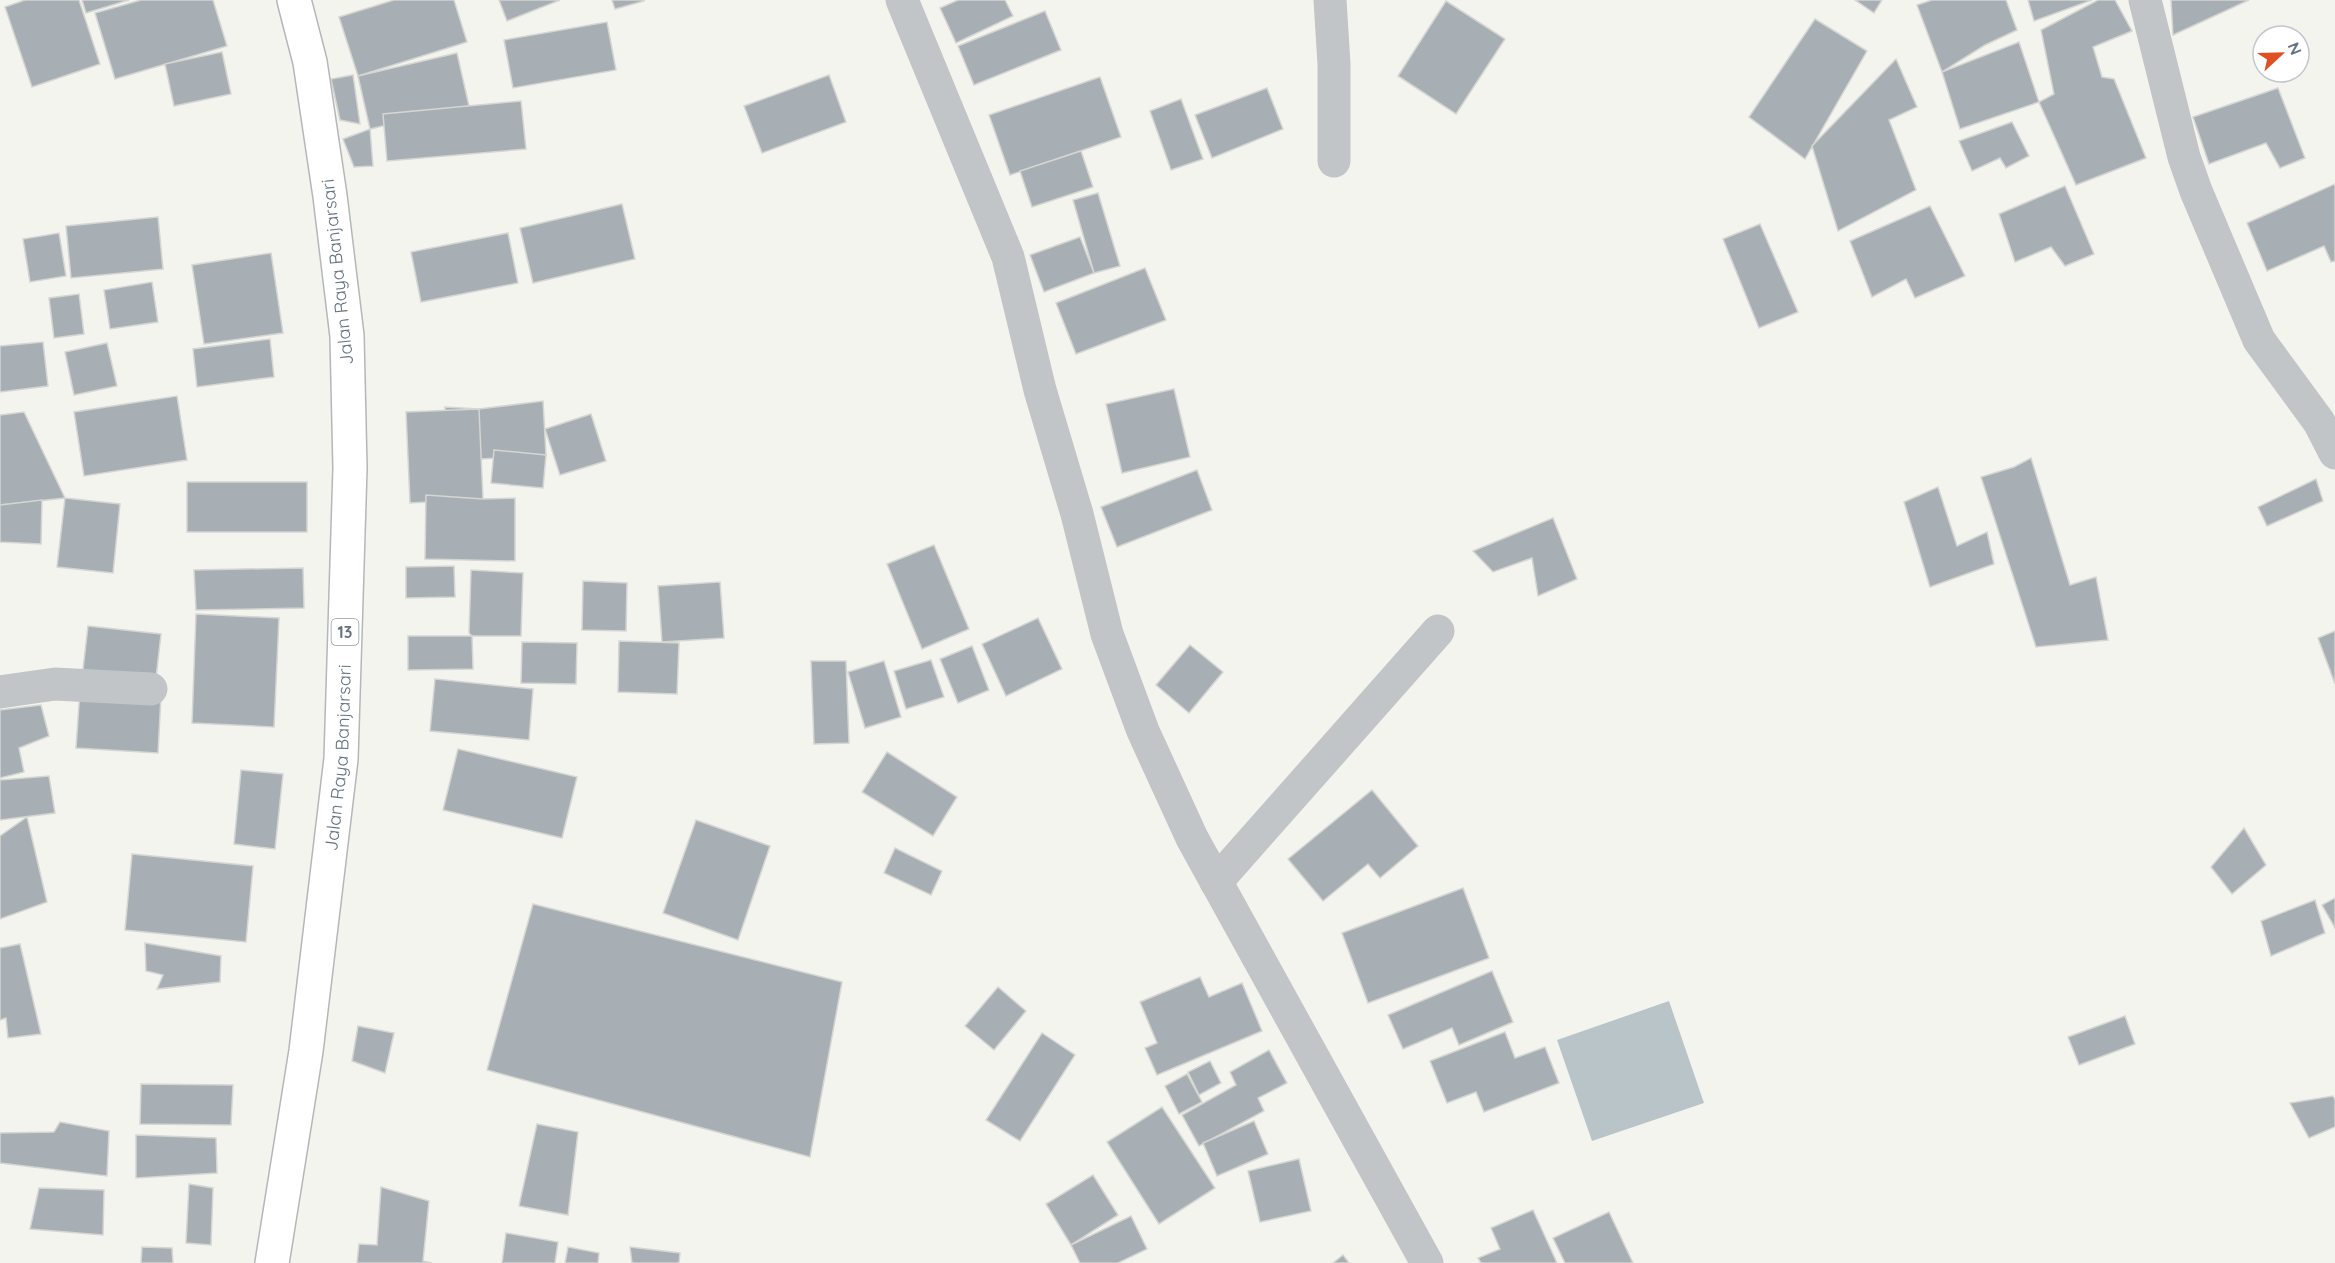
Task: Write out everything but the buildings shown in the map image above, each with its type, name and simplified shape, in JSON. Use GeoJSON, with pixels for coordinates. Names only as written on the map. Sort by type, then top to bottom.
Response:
{"type":"FeatureCollection","features":[{"type":"Feature","properties":{"kind":"highway","name":"Jalan Raya Banjarsari"},"geometry":{"type":"LineString","coordinates":[[272,1263],[306,1051],[341,759],[350,468],[347,336],[310,62],[294,0]]}},
{"type":"Feature","properties":{"kind":"street"},"geometry":{"type":"LineString","coordinates":[[902,0],[1008,257],[1040,390],[1077,514],[1107,634],[1143,731],[1192,838],[1427,1263]]}},
{"type":"Feature","properties":{"kind":"street"},"geometry":{"type":"LineString","coordinates":[[1330,0],[1334,64],[1334,161]]}},
{"type":"Feature","properties":{"kind":"street"},"geometry":{"type":"LineString","coordinates":[[2145,0],[2184,157],[2196,191],[2259,340],[2313,413],[2335,453]]}},
{"type":"Feature","properties":{"kind":"street"},"geometry":{"type":"LineString","coordinates":[[1216,882],[1438,631]]}},
{"type":"Feature","properties":{"kind":"street"},"geometry":{"type":"LineString","coordinates":[[0,692],[55,684],[151,689]]}},
{"type":"Feature","properties":{"kind":"shaded area"},"geometry":{"type":"Polygon","coordinates":[[[1669,1001],[1704,1103],[1592,1141],[1557,1040],[1669,1001]]]}}]}
